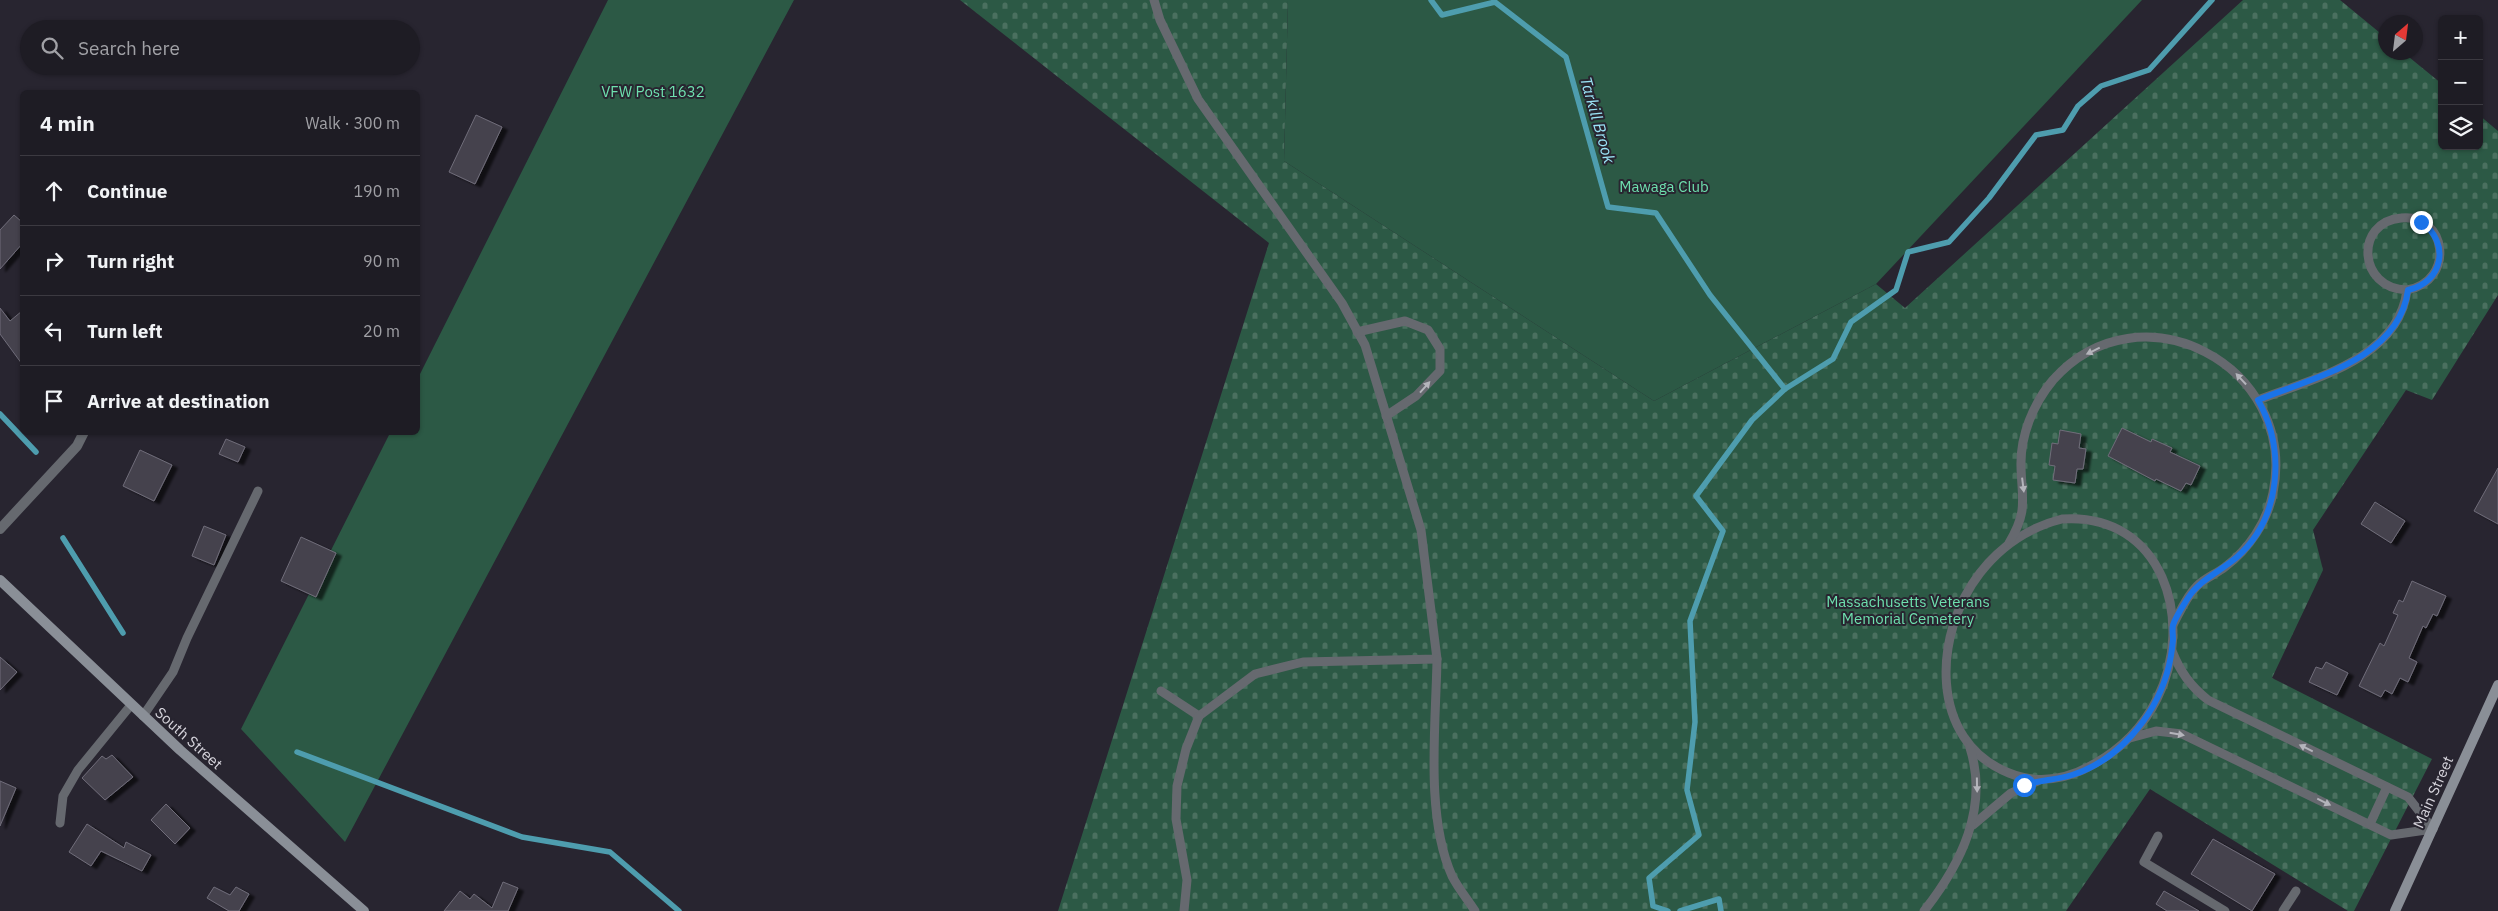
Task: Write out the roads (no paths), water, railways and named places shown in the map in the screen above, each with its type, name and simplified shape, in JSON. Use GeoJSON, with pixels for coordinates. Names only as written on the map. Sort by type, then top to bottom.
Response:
{"type":"FeatureCollection","features":[{"type":"Feature","properties":{"kind":"street"},"geometry":{"type":"LineString","coordinates":[[0,529],[77,446],[82,435]]}},
{"type":"Feature","properties":{"kind":"street","name":"South Street"},"geometry":{"type":"LineString","coordinates":[[0,580],[143,716],[280,840],[364,911]]}},
{"type":"Feature","properties":{"kind":"street","name":"Main Street"},"geometry":{"type":"LineString","coordinates":[[2395,911],[2498,685]]}},
{"type":"Feature","properties":{"kind":"lane"},"geometry":{"type":"LineString","coordinates":[[1154,0],[1160,20],[1198,99],[1342,302],[1365,345],[1421,530],[1437,660],[1434,771],[1437,821],[1452,876],[1475,911]]}},
{"type":"Feature","properties":{"kind":"lane"},"geometry":{"type":"LineString","coordinates":[[2400,218],[2414,219],[2428,226],[2437,238],[2441,255],[2440,264],[2431,279],[2416,289],[2408,290],[2399,290],[2382,283],[2371,270],[2368,261],[2368,246],[2374,233],[2385,223],[2400,218]]}},
{"type":"Feature","properties":{"kind":"lane"},"geometry":{"type":"LineString","coordinates":[[2258,400],[2363,356],[2388,335],[2404,306],[2408,290]]}},
{"type":"Feature","properties":{"kind":"lane"},"geometry":{"type":"LineString","coordinates":[[1357,332],[1405,321],[1428,330],[1440,350],[1440,371],[1416,396],[1386,416]]}},
{"type":"Feature","properties":{"kind":"lane"},"geometry":{"type":"LineString","coordinates":[[2008,545],[2021,519],[2024,507],[2021,466],[2022,447],[2033,411],[2053,380],[2081,357],[2096,348],[2130,339],[2166,339],[2183,342],[2208,352],[2230,367],[2243,379],[2258,400],[2270,424],[2276,459],[2274,486],[2267,511],[2250,542],[2232,561],[2197,586],[2188,597],[2173,625]]}},
{"type":"Feature","properties":{"kind":"lane"},"geometry":{"type":"LineString","coordinates":[[143,716],[174,672],[187,638],[258,491]]}},
{"type":"Feature","properties":{"kind":"lane"},"geometry":{"type":"LineString","coordinates":[[2062,519],[2092,520],[2112,526],[2138,543],[2157,566],[2169,594],[2173,625],[2172,650],[2167,674],[2158,698],[2145,719],[2129,738],[2110,755],[2083,771],[2063,777],[2043,779],[2022,777],[2002,770],[1984,760],[1970,745],[1953,719],[1948,699],[1946,667],[1949,642],[1956,617],[1969,588],[1989,562],[2008,545],[2033,529],[2062,519]]}},
{"type":"Feature","properties":{"kind":"lane"},"geometry":{"type":"LineString","coordinates":[[2129,738],[2156,731],[2191,737],[2391,835],[2432,829],[2408,797],[2208,700],[2194,688],[2183,674],[2172,650]]}},
{"type":"Feature","properties":{"kind":"lane"},"geometry":{"type":"LineString","coordinates":[[1184,911],[1187,880],[1176,819],[1177,786],[1186,749],[1198,716],[1255,674],[1303,662],[1437,660]]}},
{"type":"Feature","properties":{"kind":"lane"},"geometry":{"type":"LineString","coordinates":[[1161,691],[1198,716]]}},
{"type":"Feature","properties":{"kind":"lane"},"geometry":{"type":"LineString","coordinates":[[60,823],[63,796],[78,770],[131,704]]}},
{"type":"Feature","properties":{"kind":"lane"},"geometry":{"type":"LineString","coordinates":[[1924,911],[1942,885],[1972,825],[1978,789],[1975,763],[1970,745]]}},
{"type":"Feature","properties":{"kind":"lane"},"geometry":{"type":"LineString","coordinates":[[1972,825],[2011,792],[2024,785],[2043,779]]}},
{"type":"Feature","properties":{"kind":"lane"},"geometry":{"type":"LineString","coordinates":[[2370,824],[2387,787]]}},
{"type":"Feature","properties":{"kind":"lane"},"geometry":{"type":"LineString","coordinates":[[2158,836],[2144,862],[2225,911]]}},
{"type":"Feature","properties":{"kind":"lane"},"geometry":{"type":"LineString","coordinates":[[2283,911],[2296,891]]}},
{"type":"Feature","properties":{"kind":"waterway","name":"Tarkill Brook"},"geometry":{"type":"LineString","coordinates":[[1431,0],[1442,15],[1495,2],[1566,57],[1608,207],[1656,213],[1710,295],[1785,389]]}},
{"type":"Feature","properties":{"kind":"waterway","name":"Tarkill Brook"},"geometry":{"type":"LineString","coordinates":[[1668,911],[1653,906],[1649,878],[1699,835],[1687,790],[1695,722],[1690,621],[1723,531],[1696,496],[1752,420],[1785,389],[1833,359],[1851,322],[1896,290],[1908,252],[1949,242],[1989,198],[2036,135],[2063,130],[2078,106],[2101,86],[2149,70],[2212,0]]}},
{"type":"Feature","properties":{"kind":"waterway"},"geometry":{"type":"LineString","coordinates":[[0,414],[36,452]]}},
{"type":"Feature","properties":{"kind":"waterway"},"geometry":{"type":"LineString","coordinates":[[63,538],[123,633]]}},
{"type":"Feature","properties":{"kind":"waterway"},"geometry":{"type":"LineString","coordinates":[[297,752],[522,837],[610,852],[679,911]]}},
{"type":"Feature","properties":{"kind":"waterway"},"geometry":{"type":"LineString","coordinates":[[1680,911],[1719,899],[1721,911]]}},
{"type":"Feature","properties":{"kind":"park label","name":"VFW Post 1632"},"geometry":{"type":"Point","coordinates":[653,91]}},
{"type":"Feature","properties":{"kind":"park label","name":"Mawaga Club"},"geometry":{"type":"Point","coordinates":[1664,186]}},
{"type":"Feature","properties":{"kind":"park label","name":"Massachusetts Veterans Memorial Cemetery"},"geometry":{"type":"Point","coordinates":[1908,610]}}]}
